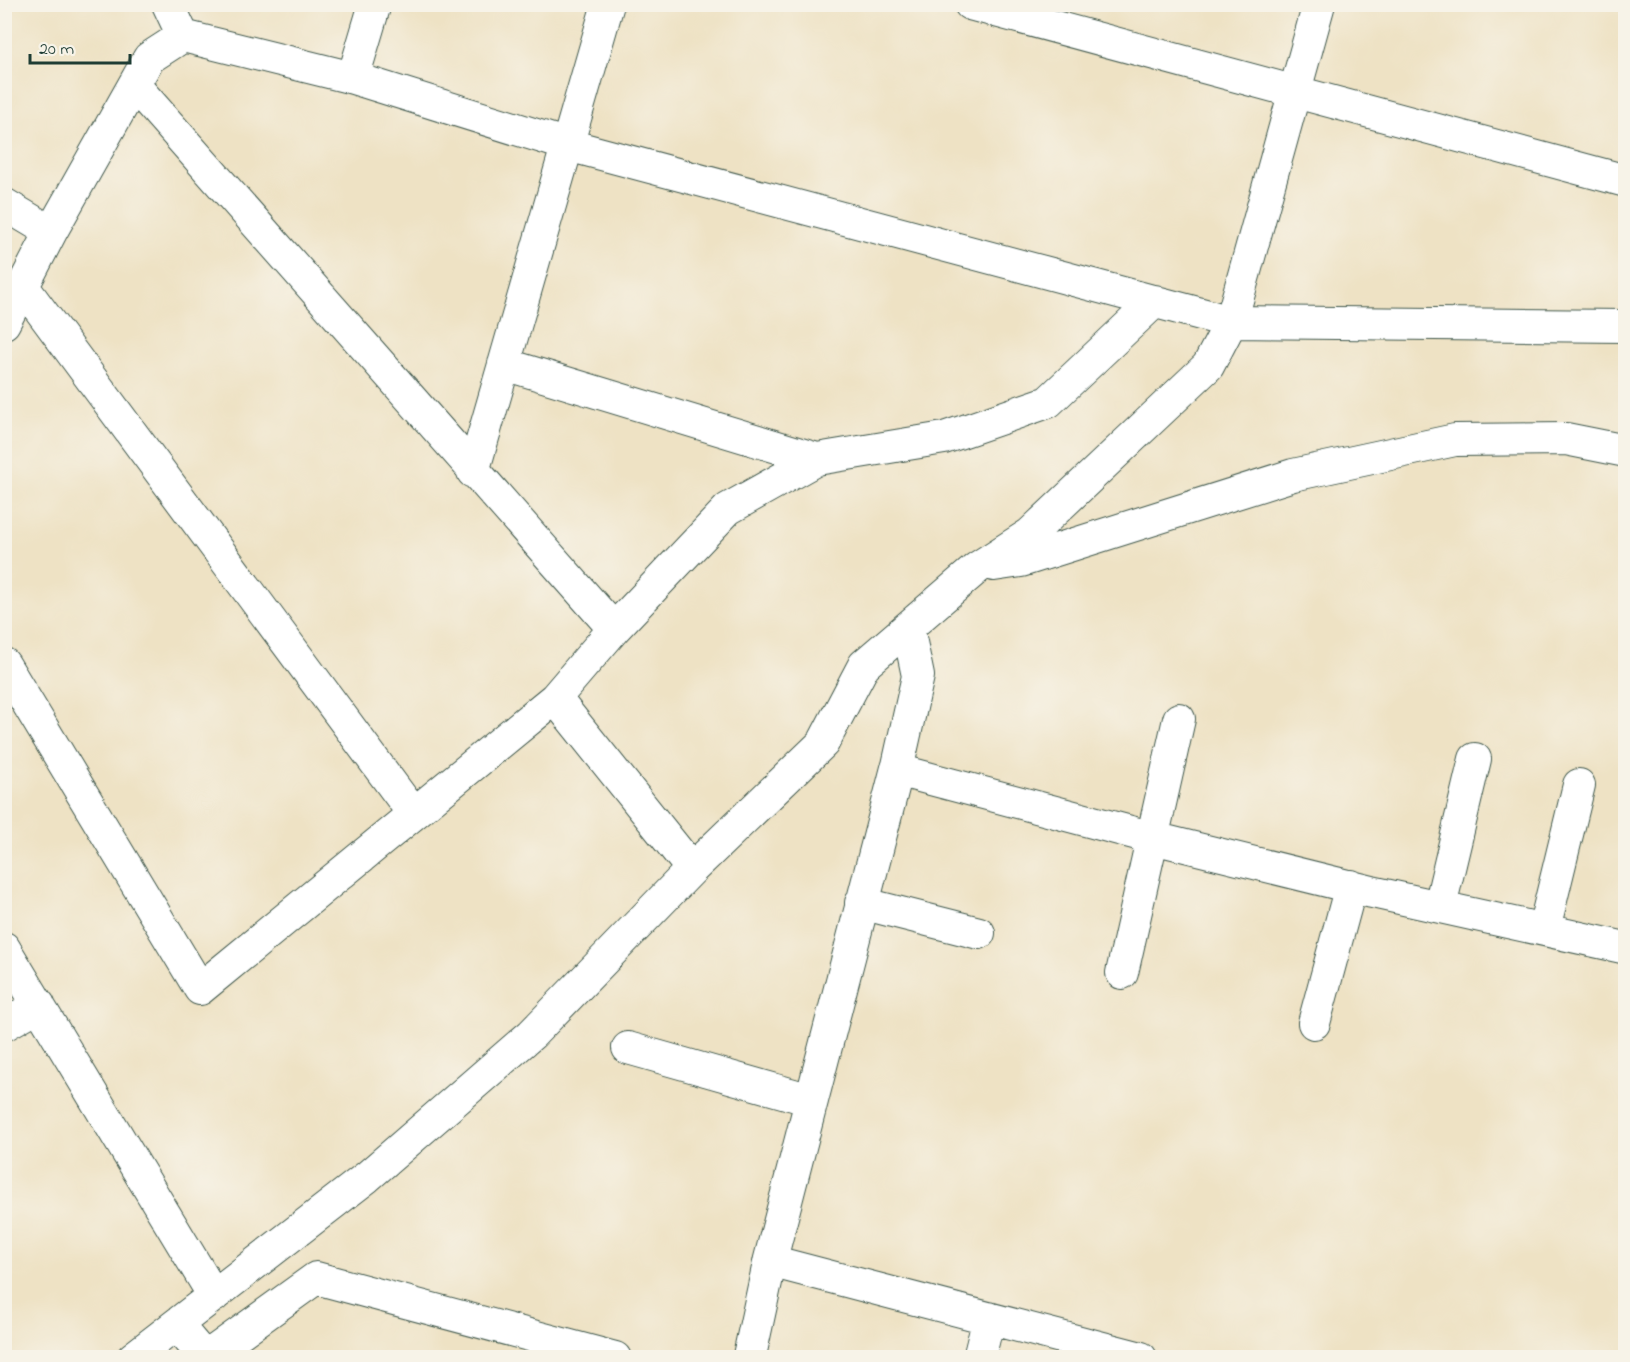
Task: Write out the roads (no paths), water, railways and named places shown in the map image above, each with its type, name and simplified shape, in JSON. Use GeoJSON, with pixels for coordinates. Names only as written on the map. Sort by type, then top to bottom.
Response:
{"type":"FeatureCollection","features":[{"type":"Feature","properties":{"kind":"street"},"geometry":{"type":"LineString","coordinates":[[168,4],[183,36]]}},
{"type":"Feature","properties":{"kind":"street"},"geometry":{"type":"LineString","coordinates":[[353,78],[375,4]]}},
{"type":"Feature","properties":{"kind":"street"},"geometry":{"type":"LineString","coordinates":[[472,472],[608,4]]}},
{"type":"Feature","properties":{"kind":"street"},"geometry":{"type":"LineString","coordinates":[[970,4],[1626,181]]}},
{"type":"Feature","properties":{"kind":"street"},"geometry":{"type":"LineString","coordinates":[[133,1358],[367,1177],[532,1034],[692,869],[823,743],[864,665],[977,568],[1030,534],[1208,366],[1231,322],[1319,4]]}},
{"type":"Feature","properties":{"kind":"street"},"geometry":{"type":"LineString","coordinates":[[4,323],[51,232],[149,58],[183,36],[353,78],[568,145],[1231,322],[1626,326]]}},
{"type":"Feature","properties":{"kind":"street"},"geometry":{"type":"LineString","coordinates":[[134,85],[472,472],[614,629]]}},
{"type":"Feature","properties":{"kind":"street"},"geometry":{"type":"LineString","coordinates":[[4,204],[51,232]]}},
{"type":"Feature","properties":{"kind":"street"},"geometry":{"type":"LineString","coordinates":[[24,288],[413,813]]}},
{"type":"Feature","properties":{"kind":"street"},"geometry":{"type":"LineString","coordinates":[[4,664],[200,989],[555,698],[614,629],[728,509],[817,459],[944,438],[1048,402],[1155,301]]}},
{"type":"Feature","properties":{"kind":"street"},"geometry":{"type":"LineString","coordinates":[[504,364],[817,459]]}},
{"type":"Feature","properties":{"kind":"street"},"geometry":{"type":"LineString","coordinates":[[977,568],[1021,561],[1293,475],[1455,440],[1566,439],[1626,451]]}},
{"type":"Feature","properties":{"kind":"street"},"geometry":{"type":"LineString","coordinates":[[749,1358],[770,1261],[897,770],[918,676],[908,628]]}},
{"type":"Feature","properties":{"kind":"street"},"geometry":{"type":"LineString","coordinates":[[555,698],[692,869]]}},
{"type":"Feature","properties":{"kind":"street"},"geometry":{"type":"LineString","coordinates":[[1122,973],[1179,718]]}},
{"type":"Feature","properties":{"kind":"street"},"geometry":{"type":"LineString","coordinates":[[1440,906],[1475,759]]}},
{"type":"Feature","properties":{"kind":"street"},"geometry":{"type":"LineString","coordinates":[[897,770],[1153,838],[1351,886],[1626,948]]}},
{"type":"Feature","properties":{"kind":"street"},"geometry":{"type":"LineString","coordinates":[[1544,929],[1579,785]]}},
{"type":"Feature","properties":{"kind":"street"},"geometry":{"type":"LineString","coordinates":[[1314,1023],[1351,886]]}},
{"type":"Feature","properties":{"kind":"street"},"geometry":{"type":"LineString","coordinates":[[861,903],[979,933]]}},
{"type":"Feature","properties":{"kind":"street"},"geometry":{"type":"LineString","coordinates":[[4,948],[214,1296]]}},
{"type":"Feature","properties":{"kind":"street"},"geometry":{"type":"LineString","coordinates":[[4,1025],[39,1005]]}},
{"type":"Feature","properties":{"kind":"street"},"geometry":{"type":"LineString","coordinates":[[628,1048],[811,1100]]}},
{"type":"Feature","properties":{"kind":"street"},"geometry":{"type":"LineString","coordinates":[[770,1261],[1141,1358]]}},
{"type":"Feature","properties":{"kind":"street"},"geometry":{"type":"LineString","coordinates":[[177,1325],[205,1358],[316,1278],[615,1358]]}},
{"type":"Feature","properties":{"kind":"street"},"geometry":{"type":"LineString","coordinates":[[979,1358],[989,1318]]}}]}
